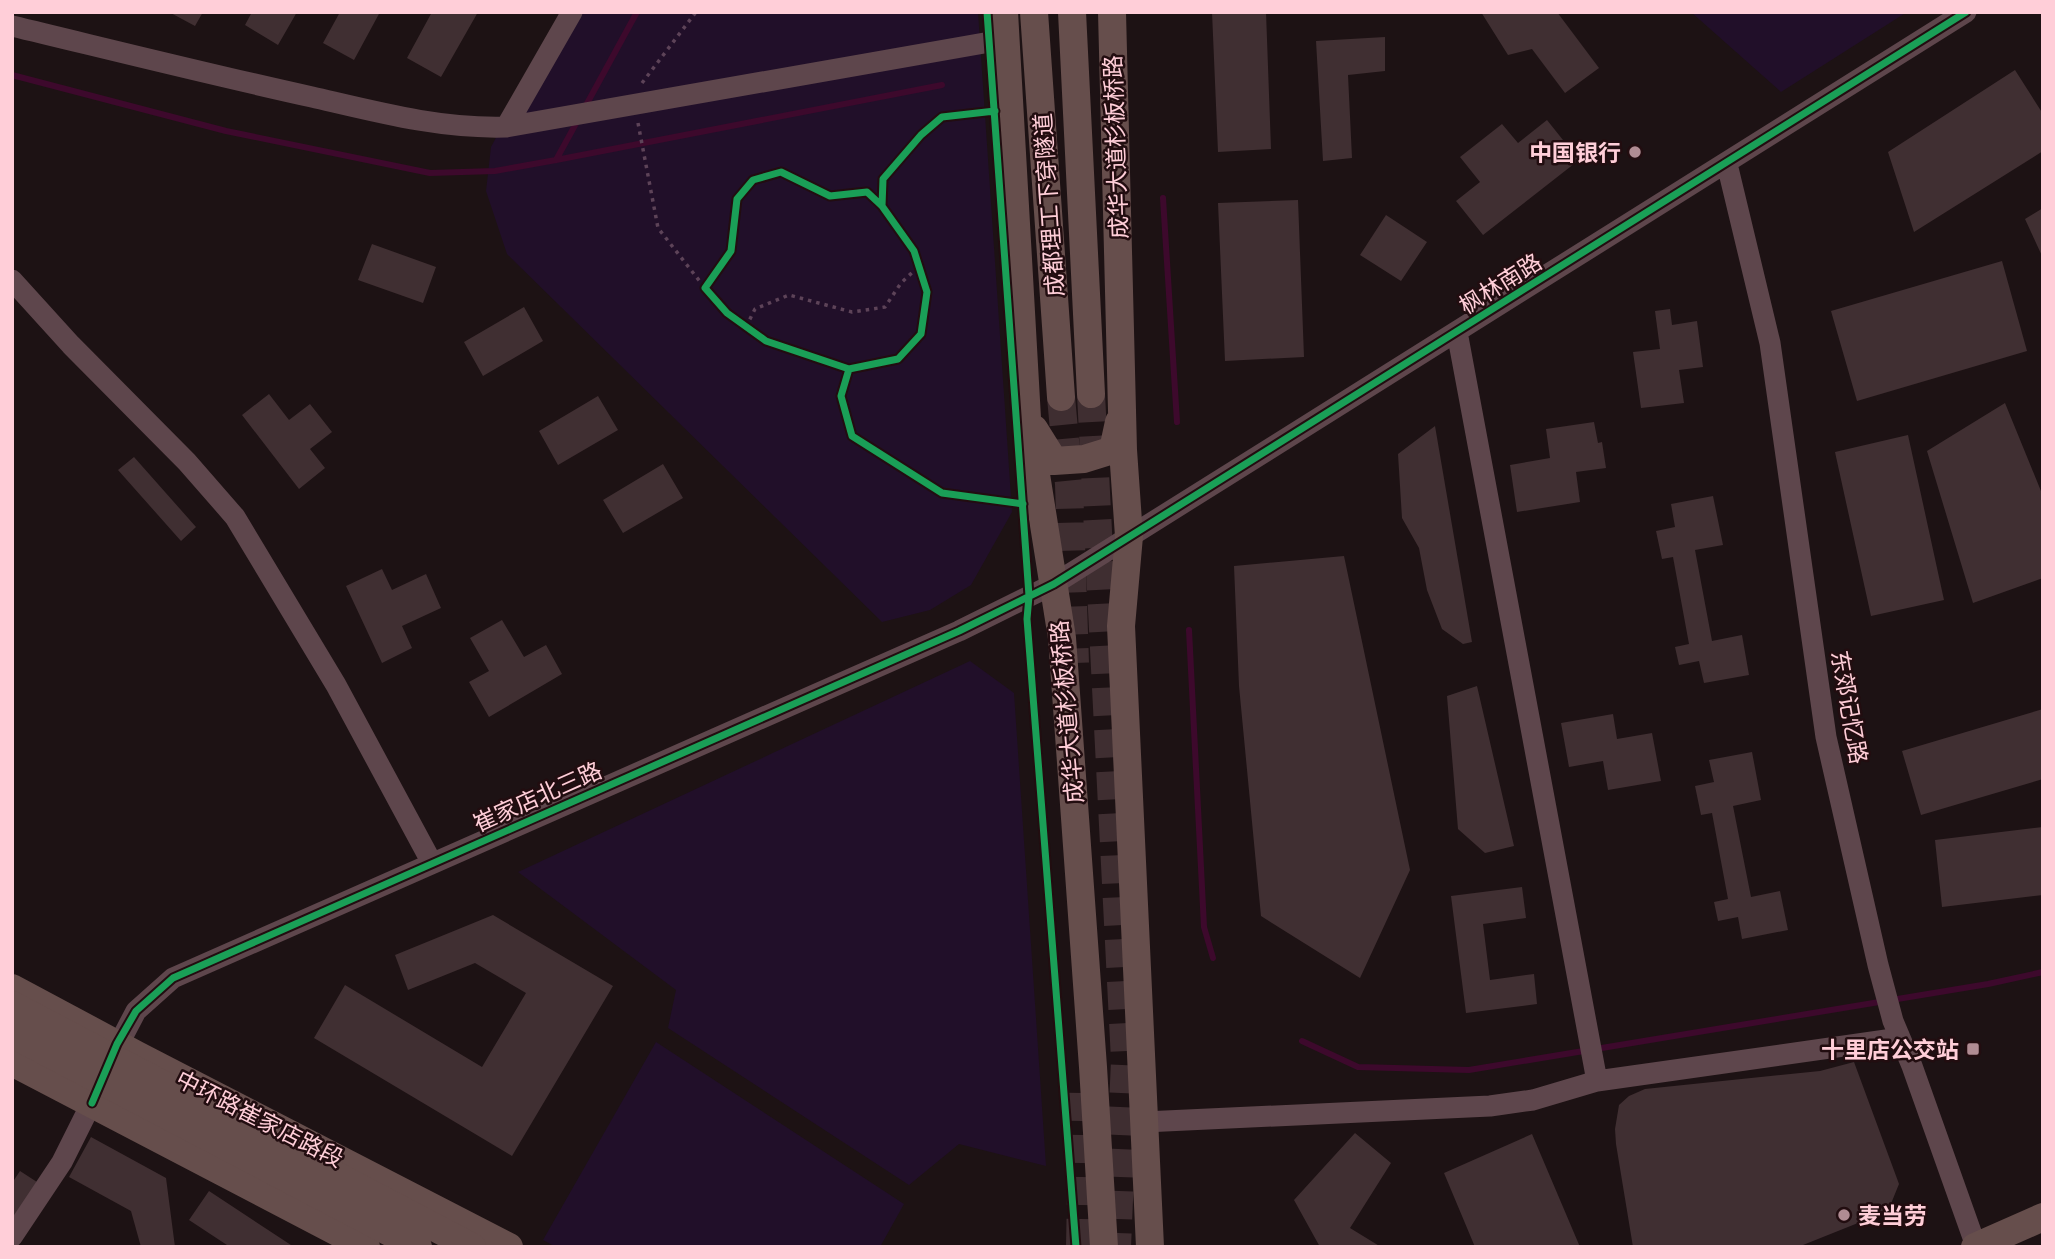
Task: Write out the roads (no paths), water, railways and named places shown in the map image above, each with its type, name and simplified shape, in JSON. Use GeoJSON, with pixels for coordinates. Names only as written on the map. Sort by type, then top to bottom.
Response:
{"type":"FeatureCollection","features":[{"type":"Feature","properties":{"kind":"main road","name":"成华大道杉板桥路"},"geometry":{"type":"LineString","coordinates":[[1003,12],[1027,418],[1062,638],[1104,1247]]}},
{"type":"Feature","properties":{"kind":"main road","name":"成都理工下穿隧道"},"geometry":{"type":"LineString","coordinates":[[1034,12],[1061,397]]}},
{"type":"Feature","properties":{"kind":"main road","name":"成都理工下穿隧道"},"geometry":{"type":"LineString","coordinates":[[1072,12],[1091,394]]}},
{"type":"Feature","properties":{"kind":"main road","name":"成华大道杉板桥路"},"geometry":{"type":"LineString","coordinates":[[1111,12],[1122,410],[1129,536],[1121,626],[1150,1247]]}},
{"type":"Feature","properties":{"kind":"main road"},"geometry":{"type":"LineString","coordinates":[[1027,418],[1054,461],[1084,459],[1112,450],[1122,410]]}},
{"type":"Feature","properties":{"kind":"main road","name":"中环路崔家店路段"},"geometry":{"type":"LineString","coordinates":[[12,988],[509,1247]]}},
{"type":"Feature","properties":{"kind":"main road"},"geometry":{"type":"LineString","coordinates":[[12,1005],[472,1247]]}},
{"type":"Feature","properties":{"kind":"main road"},"geometry":{"type":"LineString","coordinates":[[12,1034],[418,1247]]}},
{"type":"Feature","properties":{"kind":"main road"},"geometry":{"type":"LineString","coordinates":[[12,1062],[366,1247]]}},
{"type":"Feature","properties":{"kind":"main road"},"geometry":{"type":"LineString","coordinates":[[1975,1247],[2043,1217]]}},
{"type":"Feature","properties":{"kind":"main road"},"geometry":{"type":"LineString","coordinates":[[1998,1247],[2043,1228]]}},
{"type":"Feature","properties":{"kind":"street"},"geometry":{"type":"LineString","coordinates":[[506,127],[572,12]]}},
{"type":"Feature","properties":{"kind":"street","name":"枫林南路"},"geometry":{"type":"LineString","coordinates":[[1054,584],[1966,12]]}},
{"type":"Feature","properties":{"kind":"street"},"geometry":{"type":"LineString","coordinates":[[12,26],[229,79],[436,124],[471,128],[506,127],[557,119],[1005,42]]}},
{"type":"Feature","properties":{"kind":"street","name":"东郊记忆路"},"geometry":{"type":"LineString","coordinates":[[1727,164],[1770,343],[1826,737],[1878,965],[1897,1029],[1975,1247]]}},
{"type":"Feature","properties":{"kind":"street"},"geometry":{"type":"LineString","coordinates":[[12,281],[187,462],[235,517],[336,685],[432,863]]}},
{"type":"Feature","properties":{"kind":"street"},"geometry":{"type":"LineString","coordinates":[[1457,332],[1595,1071]]}},
{"type":"Feature","properties":{"kind":"street","name":"崔家店北三路"},"geometry":{"type":"LineString","coordinates":[[12,1237],[62,1162],[92,1103],[117,1044],[136,1011],[173,978],[959,631],[1054,584]]}},
{"type":"Feature","properties":{"kind":"street"},"geometry":{"type":"LineString","coordinates":[[1144,1122],[1490,1106],[1533,1100],[1595,1071],[1897,1029]]}},
{"type":"Feature","properties":{"kind":"waterway"},"geometry":{"type":"LineString","coordinates":[[584,109],[637,12]]}},
{"type":"Feature","properties":{"kind":"waterway"},"geometry":{"type":"LineString","coordinates":[[12,75],[226,131],[430,173],[495,171],[942,85]]}},
{"type":"Feature","properties":{"kind":"waterway"},"geometry":{"type":"LineString","coordinates":[[556,160],[579,118]]}},
{"type":"Feature","properties":{"kind":"waterway"},"geometry":{"type":"LineString","coordinates":[[1163,198],[1177,422]]}},
{"type":"Feature","properties":{"kind":"waterway"},"geometry":{"type":"LineString","coordinates":[[1189,630],[1204,927],[1213,958]]}},
{"type":"Feature","properties":{"kind":"waterway"},"geometry":{"type":"LineString","coordinates":[[1302,1041],[1358,1067],[1469,1070],[1988,984],[2043,972]]}},
{"type":"Feature","properties":{"kind":"tunnel"},"geometry":{"type":"LineString","coordinates":[[1091,394],[1125,1060],[1117,1247]]}},
{"type":"Feature","properties":{"kind":"tunnel"},"geometry":{"type":"LineString","coordinates":[[1061,397],[1069,484],[1075,663]]}},
{"type":"Feature","properties":{"kind":"tunnel"},"geometry":{"type":"LineString","coordinates":[[1080,1247],[1083,1089]]}},
{"type":"Feature","properties":{"kind":"place","name":"中国银行"},"geometry":{"type":"Point","coordinates":[1635,152]}},
{"type":"Feature","properties":{"kind":"place","name":"十里店公交站"},"geometry":{"type":"Point","coordinates":[1973,1049]}},
{"type":"Feature","properties":{"kind":"place","name":"麦当劳"},"geometry":{"type":"Point","coordinates":[1844,1215]}}]}
